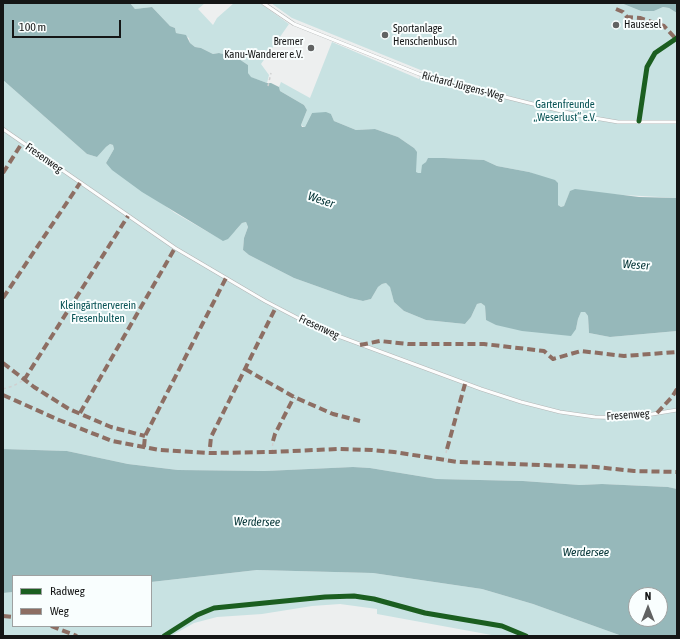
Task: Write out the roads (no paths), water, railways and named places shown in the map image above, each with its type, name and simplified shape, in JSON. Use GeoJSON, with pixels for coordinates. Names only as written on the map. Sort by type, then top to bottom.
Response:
{"type":"FeatureCollection","features":[{"type":"Feature","properties":{"kind":"lane","name":"Richard-Jürgens-Weg"},"geometry":{"type":"LineString","coordinates":[[263,3],[294,24],[419,74],[449,83],[577,115],[618,122],[677,122]]}},
{"type":"Feature","properties":{"kind":"lane","name":"Fresenweg"},"geometry":{"type":"LineString","coordinates":[[3,129],[175,248],[264,301],[313,326],[481,389],[521,402],[560,412],[595,417],[628,418],[677,410]]}},
{"type":"Feature","properties":{"kind":"water","name":"Weser"},"geometry":{"type":"Polygon","coordinates":[[[3,3],[130,3],[135,9],[152,7],[170,26],[175,28],[176,33],[186,35],[190,43],[195,47],[201,48],[213,54],[219,53],[236,57],[248,65],[248,73],[251,77],[279,87],[280,91],[304,105],[307,110],[301,125],[302,127],[305,127],[312,113],[326,112],[331,114],[334,121],[356,130],[375,129],[398,137],[414,148],[417,152],[416,172],[418,173],[421,173],[422,165],[428,158],[484,160],[497,166],[529,172],[555,180],[558,183],[558,205],[561,207],[564,206],[570,191],[575,189],[639,197],[677,198],[677,331],[610,337],[589,333],[588,316],[585,312],[581,312],[576,329],[571,336],[522,331],[496,325],[486,320],[485,306],[481,303],[477,304],[471,317],[465,324],[426,320],[404,311],[394,302],[390,287],[386,283],[378,287],[371,299],[363,301],[350,298],[294,278],[249,255],[243,250],[244,238],[248,227],[246,222],[242,223],[228,239],[223,241],[142,192],[112,170],[106,163],[114,149],[113,145],[110,144],[106,147],[97,157],[87,154],[3,80],[3,3]]]}},
{"type":"Feature","properties":{"kind":"water"},"geometry":{"type":"Polygon","coordinates":[[[621,3],[676,3],[677,13],[669,8],[663,7],[654,11],[641,11],[621,3]]]}},
{"type":"Feature","properties":{"kind":"water","name":"Werdersee"},"geometry":{"type":"Polygon","coordinates":[[[3,449],[67,451],[128,464],[178,470],[265,471],[353,467],[370,468],[437,479],[523,481],[580,485],[602,484],[668,487],[677,489],[677,636],[622,636],[533,604],[482,589],[373,573],[257,570],[152,582],[152,575],[12,575],[12,592],[3,593],[3,449]]]}},
{"type":"Feature","properties":{"kind":"place","name":"Hausesel"},"geometry":{"type":"Point","coordinates":[616,25]}},
{"type":"Feature","properties":{"kind":"place","name":"Sportanlage Henschenbusch"},"geometry":{"type":"Point","coordinates":[385,35]}},
{"type":"Feature","properties":{"kind":"place","name":"Bremer Kanu-Wanderer e.V."},"geometry":{"type":"Point","coordinates":[311,48]}},
{"type":"Feature","properties":{"kind":"park label","name":"Gartenfreunde „Weserlust“ e.V."},"geometry":{"type":"Point","coordinates":[565,111]}},
{"type":"Feature","properties":{"kind":"park label","name":"Kleingärtnerverein Fresenbulten"},"geometry":{"type":"Point","coordinates":[98,312]}}]}
